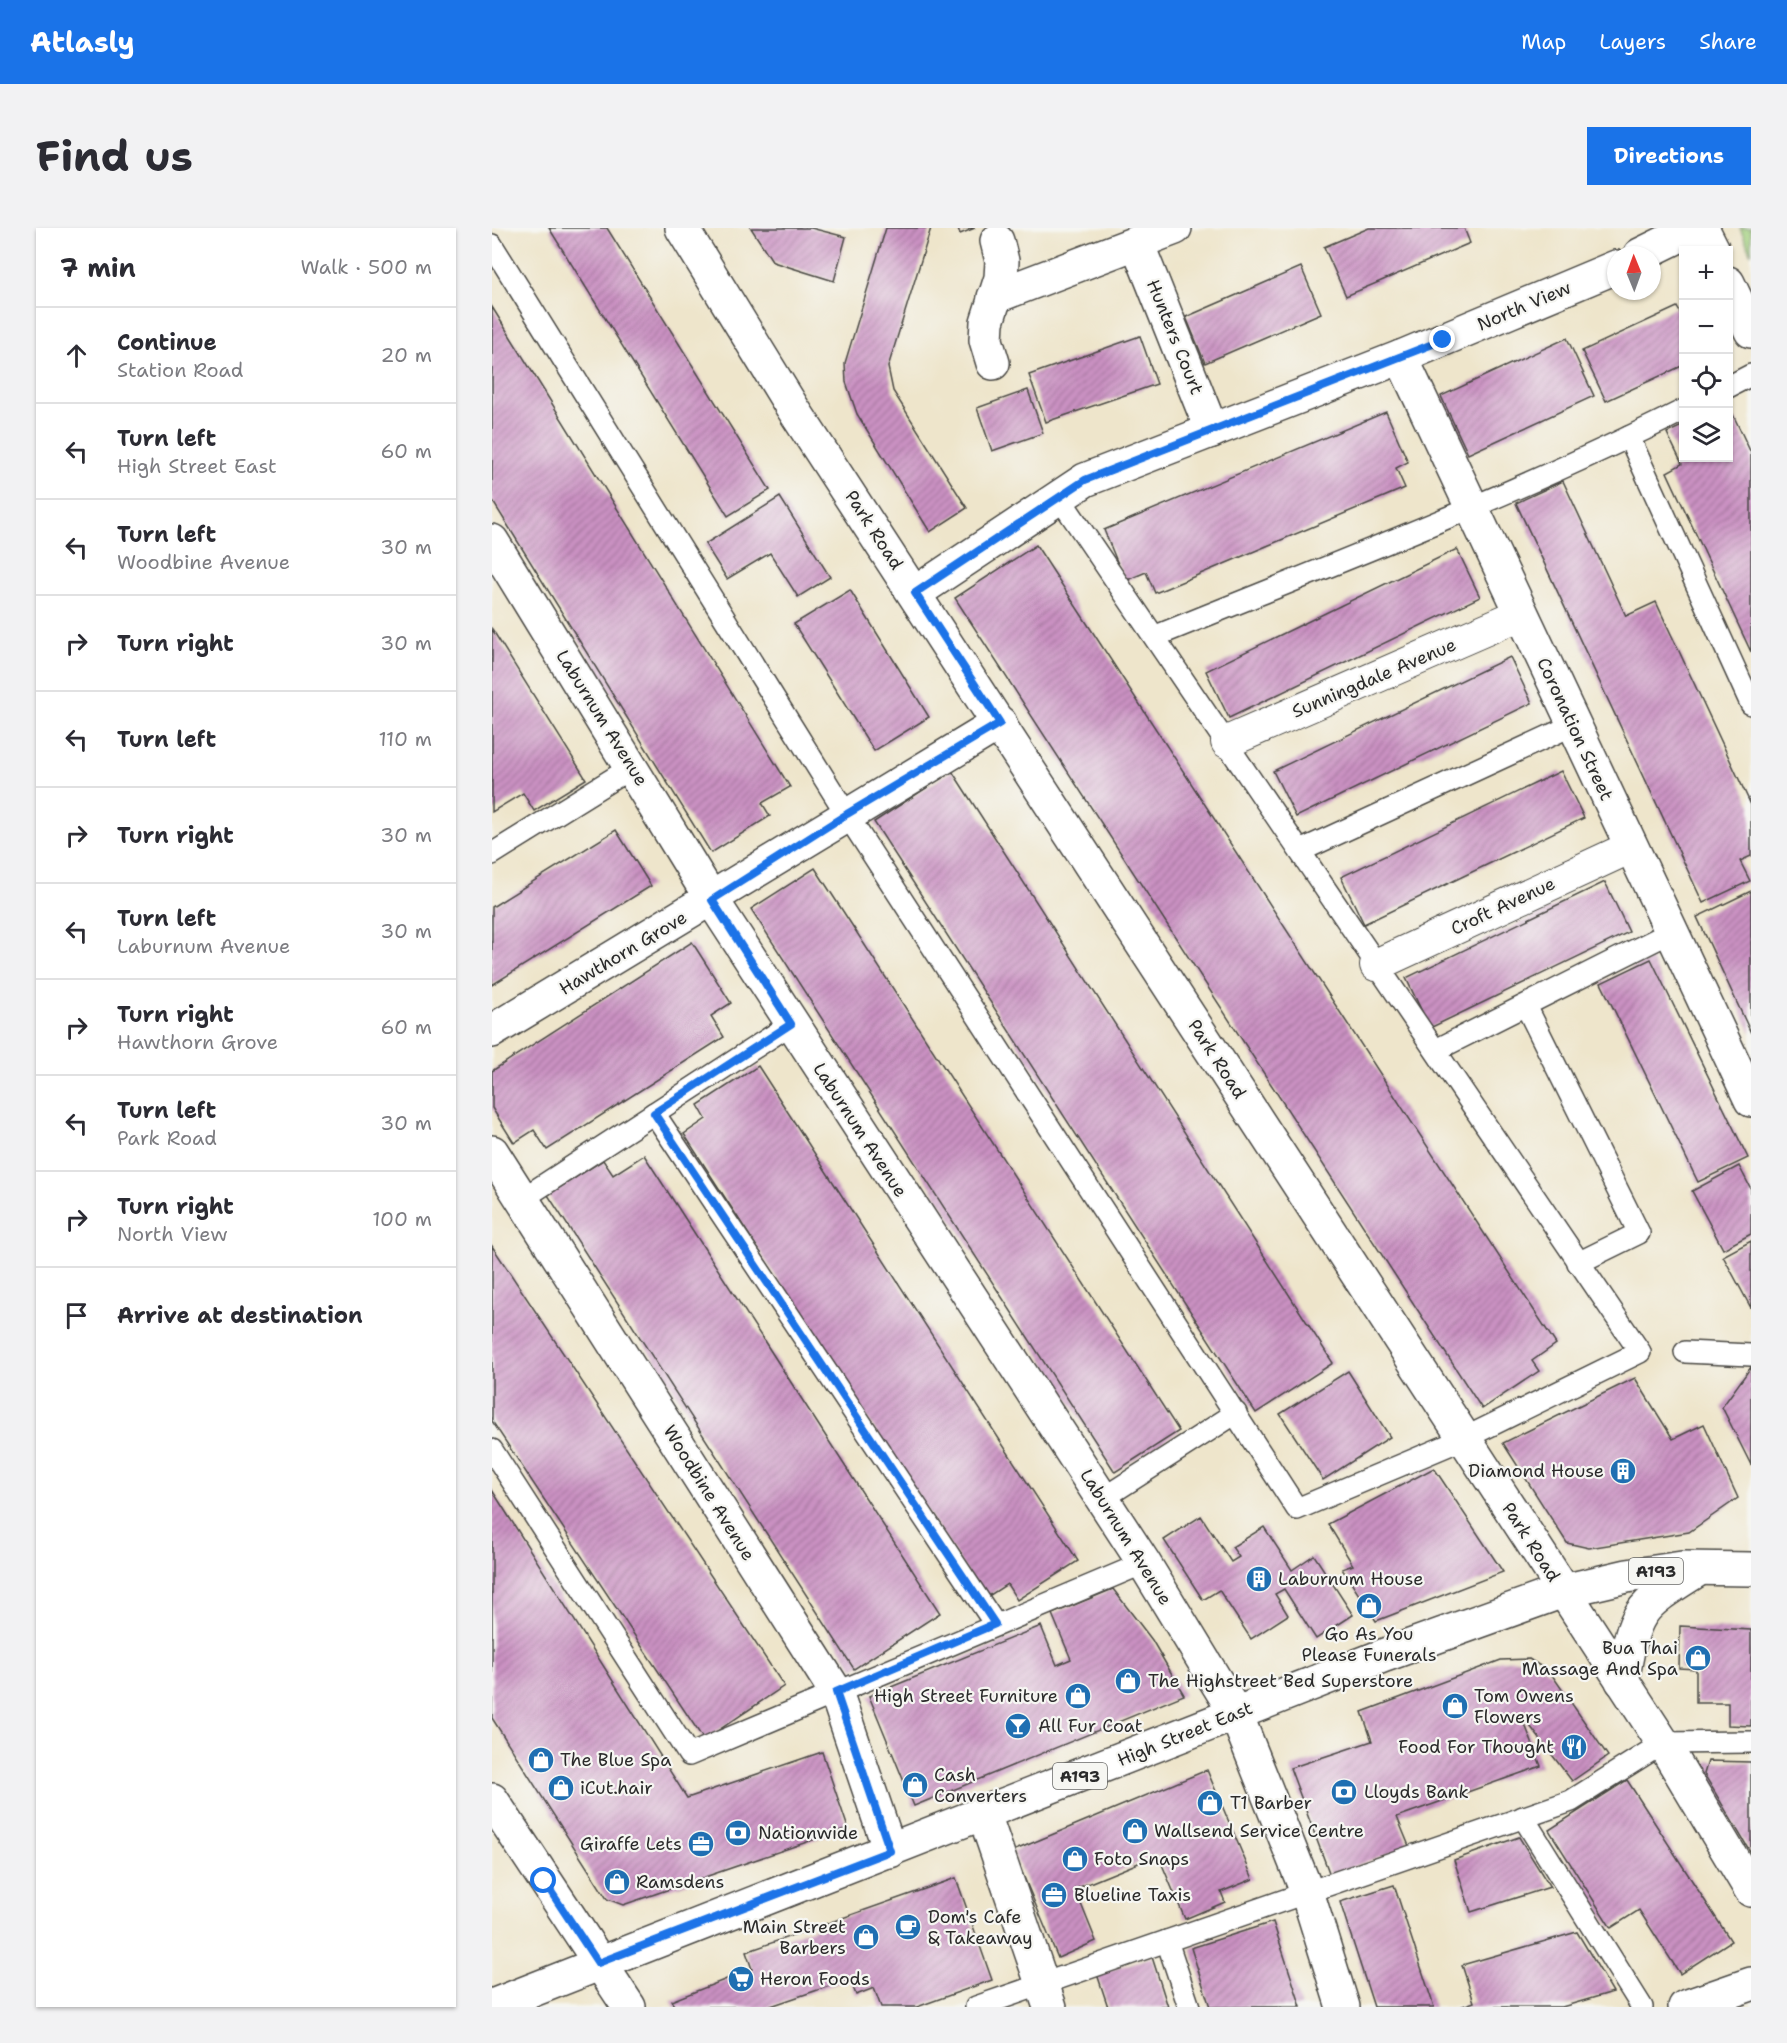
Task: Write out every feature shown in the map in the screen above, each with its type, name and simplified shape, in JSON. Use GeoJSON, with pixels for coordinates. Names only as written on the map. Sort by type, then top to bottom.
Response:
{"type":"FeatureCollection","features":[{"type":"Feature","properties":{"kind":"street","name":"Park Road"},"geometry":{"type":"LineString","coordinates":[[682,228],[792,407],[1663,1743],[1751,1890]]}},
{"type":"Feature","properties":{"kind":"street"},"geometry":{"type":"LineString","coordinates":[[994,297],[1175,228]]}},
{"type":"Feature","properties":{"kind":"street"},"geometry":{"type":"LineString","coordinates":[[1658,246],[1695,228]]}},
{"type":"Feature","properties":{"kind":"street"},"geometry":{"type":"LineString","coordinates":[[1702,228],[1711,246]]}},
{"type":"Feature","properties":{"kind":"street"},"geometry":{"type":"LineString","coordinates":[[993,363],[986,340],[987,322],[1001,278],[1002,261],[997,241]]}},
{"type":"Feature","properties":{"kind":"street","name":"Hunters Court"},"geometry":{"type":"LineString","coordinates":[[1137,243],[1212,430]]}},
{"type":"Feature","properties":{"kind":"street","name":"North View"},"geometry":{"type":"LineString","coordinates":[[915,593],[1085,480],[1401,357],[1607,271]]}},
{"type":"Feature","properties":{"kind":"street"},"geometry":{"type":"LineString","coordinates":[[1733,294],[1751,331]]}},
{"type":"Feature","properties":{"kind":"street","name":"Coronation Street"},"geometry":{"type":"LineString","coordinates":[[1401,357],[1751,1100]]}},
{"type":"Feature","properties":{"kind":"street","name":"Laburnum Avenue"},"geometry":{"type":"LineString","coordinates":[[492,541],[712,900],[1144,1563],[1236,1714],[1307,1892],[1343,2007]]}},
{"type":"Feature","properties":{"kind":"street","name":"Sunningdale Avenue"},"geometry":{"type":"LineString","coordinates":[[1227,742],[1521,614]]}},
{"type":"Feature","properties":{"kind":"street","name":"Hawthorn Grove"},"geometry":{"type":"LineString","coordinates":[[492,1031],[712,900],[847,814],[1000,723]]}},
{"type":"Feature","properties":{"kind":"street","name":"Croft Avenue"},"geometry":{"type":"LineString","coordinates":[[1376,965],[1631,847]]}},
{"type":"Feature","properties":{"kind":"street","name":"Woodbine Avenue"},"geometry":{"type":"LineString","coordinates":[[492,1152],[836,1692],[890,1851]]}},
{"type":"Feature","properties":{"kind":"street"},"geometry":{"type":"LineString","coordinates":[[1622,1681],[1637,1617],[1661,1593],[1703,1567]]}},
{"type":"Feature","properties":{"kind":"street","name":"High Street East"},"geometry":{"type":"LineString","coordinates":[[598,1963],[890,1851],[1385,1655],[1563,1591],[1627,1576],[1703,1567],[1751,1569]]}},
{"type":"Feature","properties":{"kind":"street"},"geometry":{"type":"LineString","coordinates":[[492,1800],[628,2007]]}},
{"type":"Feature","properties":{"kind":"street"},"geometry":{"type":"LineString","coordinates":[[984,1814],[1046,1996]]}},
{"type":"Feature","properties":{"kind":"street","name":"A193"},"geometry":{"type":"LineString","coordinates":[[492,2006],[598,1963]]}},
{"type":"Feature","properties":{"kind":"street"},"geometry":{"type":"LineString","coordinates":[[1685,2007],[1751,1984]]}},
{"type":"Feature","properties":{"kind":"lane"},"geometry":{"type":"LineString","coordinates":[[492,245],[847,814],[1297,1509],[1463,1439],[1640,1352],[1376,965],[1156,636],[1059,497]]}},
{"type":"Feature","properties":{"kind":"lane"},"geometry":{"type":"LineString","coordinates":[[1733,384],[1751,375]]}},
{"type":"Feature","properties":{"kind":"lane"},"geometry":{"type":"LineString","coordinates":[[1156,636],[1470,507],[1629,437],[1679,412]]}},
{"type":"Feature","properties":{"kind":"lane"},"geometry":{"type":"LineString","coordinates":[[1629,437],[1751,704]]}},
{"type":"Feature","properties":{"kind":"lane"},"geometry":{"type":"LineString","coordinates":[[1300,851],[1573,724]]}},
{"type":"Feature","properties":{"kind":"lane"},"geometry":{"type":"LineString","coordinates":[[492,854],[632,767]]}},
{"type":"Feature","properties":{"kind":"lane"},"geometry":{"type":"LineString","coordinates":[[1436,1050],[1671,932]]}},
{"type":"Feature","properties":{"kind":"lane"},"geometry":{"type":"LineString","coordinates":[[1526,1006],[1639,1233],[1578,1263]]}},
{"type":"Feature","properties":{"kind":"lane"},"geometry":{"type":"LineString","coordinates":[[522,1199],[791,1024]]}},
{"type":"Feature","properties":{"kind":"lane"},"geometry":{"type":"LineString","coordinates":[[654,1113],[995,1624]]}},
{"type":"Feature","properties":{"kind":"lane"},"geometry":{"type":"LineString","coordinates":[[1685,1352],[1751,1355]]}},
{"type":"Feature","properties":{"kind":"lane"},"geometry":{"type":"LineString","coordinates":[[1102,1499],[1236,1413]]}},
{"type":"Feature","properties":{"kind":"lane"},"geometry":{"type":"LineString","coordinates":[[492,1450],[689,1755],[1144,1563]]}},
{"type":"Feature","properties":{"kind":"lane"},"geometry":{"type":"LineString","coordinates":[[976,2007],[1046,1996],[1167,1941],[1570,1801],[1663,1743],[1751,1742]]}},
{"type":"Feature","properties":{"kind":"lane"},"geometry":{"type":"LineString","coordinates":[[1524,1817],[1642,2007]]}},
{"type":"Feature","properties":{"kind":"lane"},"geometry":{"type":"LineString","coordinates":[[1167,1941],[1188,2007]]}},
{"type":"Feature","properties":{"kind":"green space"},"geometry":{"type":"Polygon","coordinates":[[[1740,228],[1751,228],[1751,254],[1740,228]]]}},
{"type":"Feature","properties":{"kind":"building"},"geometry":{"type":"Polygon","coordinates":[[[549,228],[607,228],[770,490],[728,516],[549,228]]]}},
{"type":"Feature","properties":{"kind":"building"},"geometry":{"type":"Polygon","coordinates":[[[751,228],[811,228],[846,237],[834,281],[773,262],[751,228]]]}},
{"type":"Feature","properties":{"kind":"building"},"geometry":{"type":"Polygon","coordinates":[[[886,228],[931,228],[888,367],[893,391],[967,508],[930,532],[857,414],[846,382],[845,363],[886,228]]]}},
{"type":"Feature","properties":{"kind":"building"},"geometry":{"type":"Polygon","coordinates":[[[958,228],[975,228],[960,234],[958,228]]]}},
{"type":"Feature","properties":{"kind":"building"},"geometry":{"type":"Polygon","coordinates":[[[1369,228],[1464,228],[1470,243],[1346,296],[1324,247],[1369,228]]]}},
{"type":"Feature","properties":{"kind":"building"},"geometry":{"type":"Polygon","coordinates":[[[1301,267],[1321,313],[1205,363],[1186,317],[1301,267]]]}},
{"type":"Feature","properties":{"kind":"building"},"geometry":{"type":"Polygon","coordinates":[[[492,307],[790,787],[762,803],[770,816],[711,853],[492,500],[492,307]]]}},
{"type":"Feature","properties":{"kind":"building"},"geometry":{"type":"Polygon","coordinates":[[[1677,307],[1679,311],[1679,367],[1606,401],[1582,351],[1677,307]]]}},
{"type":"Feature","properties":{"kind":"building"},"geometry":{"type":"Polygon","coordinates":[[[1140,336],[1157,384],[1046,422],[1029,375],[1140,336]]]}},
{"type":"Feature","properties":{"kind":"building"},"geometry":{"type":"Polygon","coordinates":[[[1567,338],[1594,396],[1468,454],[1441,396],[1567,338]]]}},
{"type":"Feature","properties":{"kind":"building"},"geometry":{"type":"Polygon","coordinates":[[[1028,390],[1043,433],[992,451],[977,408],[1028,390]]]}},
{"type":"Feature","properties":{"kind":"building"},"geometry":{"type":"Polygon","coordinates":[[[1386,412],[1408,462],[1396,468],[1405,488],[1155,593],[1146,572],[1125,581],[1104,530],[1386,412]]]}},
{"type":"Feature","properties":{"kind":"building"},"geometry":{"type":"Polygon","coordinates":[[[1733,415],[1751,453],[1751,652],[1667,472],[1682,464],[1681,462],[1733,462],[1733,415]]]}},
{"type":"Feature","properties":{"kind":"building"},"geometry":{"type":"Polygon","coordinates":[[[1679,427],[1679,458],[1667,433],[1679,427]]]}},
{"type":"Feature","properties":{"kind":"building"},"geometry":{"type":"Polygon","coordinates":[[[1563,481],[1626,616],[1656,602],[1751,805],[1751,856],[1740,861],[1750,881],[1703,903],[1516,503],[1563,481]]]}},
{"type":"Feature","properties":{"kind":"building"},"geometry":{"type":"Polygon","coordinates":[[[780,497],[830,577],[798,597],[770,553],[727,579],[705,544],[780,497]]]}},
{"type":"Feature","properties":{"kind":"building"},"geometry":{"type":"Polygon","coordinates":[[[1036,545],[1556,1344],[1532,1361],[1539,1371],[1482,1409],[955,598],[1036,545]]]}},
{"type":"Feature","properties":{"kind":"building"},"geometry":{"type":"Polygon","coordinates":[[[1457,549],[1480,597],[1229,718],[1206,671],[1457,549]]]}},
{"type":"Feature","properties":{"kind":"building"},"geometry":{"type":"Polygon","coordinates":[[[850,590],[929,717],[874,751],[794,624],[850,590]]]}},
{"type":"Feature","properties":{"kind":"building"},"geometry":{"type":"Polygon","coordinates":[[[492,629],[586,779],[534,811],[523,793],[492,812],[492,629]]]}},
{"type":"Feature","properties":{"kind":"building"},"geometry":{"type":"Polygon","coordinates":[[[1510,657],[1532,703],[1296,817],[1273,771],[1510,657]]]}},
{"type":"Feature","properties":{"kind":"building"},"geometry":{"type":"Polygon","coordinates":[[[952,771],[1333,1363],[1256,1413],[874,822],[952,771]]]}},
{"type":"Feature","properties":{"kind":"building"},"geometry":{"type":"Polygon","coordinates":[[[1561,771],[1584,818],[1364,924],[1341,877],[1561,771]]]}},
{"type":"Feature","properties":{"kind":"building"},"geometry":{"type":"Polygon","coordinates":[[[616,830],[651,886],[492,985],[492,907],[616,830]]]}},
{"type":"Feature","properties":{"kind":"building"},"geometry":{"type":"Polygon","coordinates":[[[815,868],[1179,1431],[1115,1472],[751,909],[815,868]]]}},
{"type":"Feature","properties":{"kind":"building"},"geometry":{"type":"Polygon","coordinates":[[[1605,882],[1629,932],[1430,1028],[1406,978],[1605,882]]]}},
{"type":"Feature","properties":{"kind":"building"},"geometry":{"type":"Polygon","coordinates":[[[1751,891],[1751,1033],[1697,917],[1751,891]]]}},
{"type":"Feature","properties":{"kind":"building"},"geometry":{"type":"Polygon","coordinates":[[[692,942],[731,1003],[711,1016],[724,1037],[547,1150],[534,1130],[514,1143],[492,1108],[492,1071],[692,942]]]}},
{"type":"Feature","properties":{"kind":"building"},"geometry":{"type":"Polygon","coordinates":[[[1651,959],[1748,1158],[1698,1182],[1601,983],[1651,959]]]}},
{"type":"Feature","properties":{"kind":"building"},"geometry":{"type":"Polygon","coordinates":[[[758,1066],[1078,1561],[1017,1600],[1007,1584],[984,1599],[684,1134],[706,1119],[698,1105],[758,1066]]]}},
{"type":"Feature","properties":{"kind":"building"},"geometry":{"type":"Polygon","coordinates":[[[644,1155],[940,1613],[854,1669],[548,1195],[603,1160],[613,1175],[644,1155]]]}},
{"type":"Feature","properties":{"kind":"building"},"geometry":{"type":"Polygon","coordinates":[[[1739,1166],[1751,1189],[1751,1234],[1723,1249],[1692,1191],[1739,1166]]]}},
{"type":"Feature","properties":{"kind":"building"},"geometry":{"type":"Polygon","coordinates":[[[1751,1241],[1751,1308],[1723,1256],[1751,1241]]]}},
{"type":"Feature","properties":{"kind":"building"},"geometry":{"type":"Polygon","coordinates":[[[492,1246],[784,1686],[704,1740],[492,1421],[492,1246]]]}},
{"type":"Feature","properties":{"kind":"building"},"geometry":{"type":"Polygon","coordinates":[[[1751,1367],[1751,1465],[1722,1407],[1751,1367]]]}},
{"type":"Feature","properties":{"kind":"building"},"geometry":{"type":"Polygon","coordinates":[[[1348,1371],[1390,1437],[1323,1480],[1280,1414],[1348,1371]]]}},
{"type":"Feature","properties":{"kind":"building","name":"Diamond House"},"geometry":{"type":"Polygon","coordinates":[[[1635,1378],[1673,1439],[1704,1424],[1738,1498],[1689,1532],[1589,1548],[1567,1543],[1503,1443],[1635,1378]]]}},
{"type":"Feature","properties":{"kind":"building"},"geometry":{"type":"Polygon","coordinates":[[[1434,1468],[1503,1572],[1376,1621],[1342,1569],[1353,1565],[1328,1524],[1434,1468]]]}},
{"type":"Feature","properties":{"kind":"building"},"geometry":{"type":"Polygon","coordinates":[[[492,1490],[687,1798],[822,1752],[848,1828],[623,1905],[607,1899],[492,1718],[492,1490]]]}},
{"type":"Feature","properties":{"kind":"building","name":"Laburnum House"},"geometry":{"type":"Polygon","coordinates":[[[1201,1516],[1231,1562],[1239,1557],[1232,1547],[1264,1527],[1292,1570],[1314,1555],[1353,1615],[1316,1639],[1284,1589],[1275,1594],[1288,1615],[1251,1639],[1219,1590],[1203,1600],[1164,1540],[1201,1516]]]}},
{"type":"Feature","properties":{"kind":"building"},"geometry":{"type":"Polygon","coordinates":[[[1113,1589],[1152,1640],[1184,1695],[914,1806],[869,1696],[1041,1626],[1057,1665],[1071,1659],[1052,1614],[1113,1589]]]}},
{"type":"Feature","properties":{"kind":"building"},"geometry":{"type":"Polygon","coordinates":[[[1680,1626],[1751,1630],[1751,1726],[1728,1725],[1728,1703],[1696,1703],[1696,1669],[1679,1668],[1680,1626]]]}},
{"type":"Feature","properties":{"kind":"building"},"geometry":{"type":"Polygon","coordinates":[[[1529,1659],[1550,1672],[1608,1756],[1572,1781],[1521,1714],[1541,1766],[1397,1817],[1409,1846],[1330,1875],[1290,1768],[1372,1741],[1362,1712],[1501,1660],[1529,1659]]]}},
{"type":"Feature","properties":{"kind":"building"},"geometry":{"type":"Polygon","coordinates":[[[1708,1761],[1751,1762],[1751,1853],[1704,1774],[1708,1761]]]}},
{"type":"Feature","properties":{"kind":"building"},"geometry":{"type":"Polygon","coordinates":[[[1207,1770],[1253,1879],[1221,1892],[1225,1902],[1185,1919],[1158,1855],[1075,1889],[1096,1941],[1058,1958],[1013,1851],[1207,1770]]]}},
{"type":"Feature","properties":{"kind":"building"},"geometry":{"type":"Polygon","coordinates":[[[1627,1780],[1731,1941],[1680,1974],[1639,1910],[1611,1928],[1549,1830],[1627,1780]]]}},
{"type":"Feature","properties":{"kind":"building"},"geometry":{"type":"Polygon","coordinates":[[[1519,1837],[1550,1887],[1471,1912],[1454,1860],[1519,1837]]]}},
{"type":"Feature","properties":{"kind":"building"},"geometry":{"type":"Polygon","coordinates":[[[956,1878],[992,1980],[917,2007],[881,2007],[874,1988],[856,1995],[850,1979],[768,2007],[675,2007],[671,2001],[752,1969],[746,1952],[956,1878]]]}},
{"type":"Feature","properties":{"kind":"building"},"geometry":{"type":"Polygon","coordinates":[[[1394,1885],[1434,2007],[1374,2007],[1340,1902],[1394,1885]]]}},
{"type":"Feature","properties":{"kind":"building"},"geometry":{"type":"Polygon","coordinates":[[[1273,1922],[1301,2007],[1210,2007],[1191,1948],[1273,1922]]]}},
{"type":"Feature","properties":{"kind":"building"},"geometry":{"type":"Polygon","coordinates":[[[1577,1932],[1613,1992],[1562,2007],[1460,2007],[1474,2002],[1462,1965],[1577,1932]]]}},
{"type":"Feature","properties":{"kind":"building"},"geometry":{"type":"Polygon","coordinates":[[[1152,1957],[1168,2007],[1108,2007],[1097,1974],[1152,1957]]]}},
{"type":"Feature","properties":{"kind":"place","name":"Diamond House"},"geometry":{"type":"Point","coordinates":[1623,1471]}},
{"type":"Feature","properties":{"kind":"place","name":"Laburnum House"},"geometry":{"type":"Point","coordinates":[1259,1579]}},
{"type":"Feature","properties":{"kind":"place","name":"Go As You Please Funerals"},"geometry":{"type":"Point","coordinates":[1369,1606]}},
{"type":"Feature","properties":{"kind":"place","name":"Bua Thai Massage And Spa"},"geometry":{"type":"Point","coordinates":[1698,1658]}},
{"type":"Feature","properties":{"kind":"place","name":"The Highstreet Bed Superstore"},"geometry":{"type":"Point","coordinates":[1128,1681]}},
{"type":"Feature","properties":{"kind":"place","name":"High Street Furniture"},"geometry":{"type":"Point","coordinates":[1078,1696]}},
{"type":"Feature","properties":{"kind":"place","name":"Tom Owens Flowers"},"geometry":{"type":"Point","coordinates":[1455,1706]}},
{"type":"Feature","properties":{"kind":"place","name":"All Fur Coat"},"geometry":{"type":"Point","coordinates":[1018,1726]}},
{"type":"Feature","properties":{"kind":"place","name":"Food For Thought"},"geometry":{"type":"Point","coordinates":[1574,1747]}},
{"type":"Feature","properties":{"kind":"place","name":"The Blue Spa"},"geometry":{"type":"Point","coordinates":[541,1760]}},
{"type":"Feature","properties":{"kind":"place","name":"Cash Converters"},"geometry":{"type":"Point","coordinates":[915,1785]}},
{"type":"Feature","properties":{"kind":"place","name":"iCut.hair"},"geometry":{"type":"Point","coordinates":[561,1788]}},
{"type":"Feature","properties":{"kind":"place","name":"Lloyds Bank"},"geometry":{"type":"Point","coordinates":[1344,1792]}},
{"type":"Feature","properties":{"kind":"place","name":"T1 Barber"},"geometry":{"type":"Point","coordinates":[1210,1803]}},
{"type":"Feature","properties":{"kind":"place","name":"Wallsend Service Centre"},"geometry":{"type":"Point","coordinates":[1135,1831]}},
{"type":"Feature","properties":{"kind":"place","name":"Nationwide"},"geometry":{"type":"Point","coordinates":[738,1833]}},
{"type":"Feature","properties":{"kind":"place","name":"Giraffe Lets"},"geometry":{"type":"Point","coordinates":[701,1844]}},
{"type":"Feature","properties":{"kind":"place","name":"Foto Snaps"},"geometry":{"type":"Point","coordinates":[1075,1859]}},
{"type":"Feature","properties":{"kind":"place","name":"Ramsdens"},"geometry":{"type":"Point","coordinates":[617,1882]}},
{"type":"Feature","properties":{"kind":"place","name":"Blueline Taxis"},"geometry":{"type":"Point","coordinates":[1054,1895]}},
{"type":"Feature","properties":{"kind":"place","name":"Dom's Cafe & Takeaway"},"geometry":{"type":"Point","coordinates":[908,1927]}},
{"type":"Feature","properties":{"kind":"place","name":"Main Street Barbers"},"geometry":{"type":"Point","coordinates":[866,1937]}},
{"type":"Feature","properties":{"kind":"place","name":"Heron Foods"},"geometry":{"type":"Point","coordinates":[741,1979]}},
{"type":"Feature","properties":{"kind":"route"},"geometry":{"type":"LineString","coordinates":[[544,1881],[598,1963],[890,1851],[836,1692],[995,1624],[654,1113],[791,1024],[712,900],[847,814],[1000,723],[915,593],[1085,480],[1443,340]]}}]}
